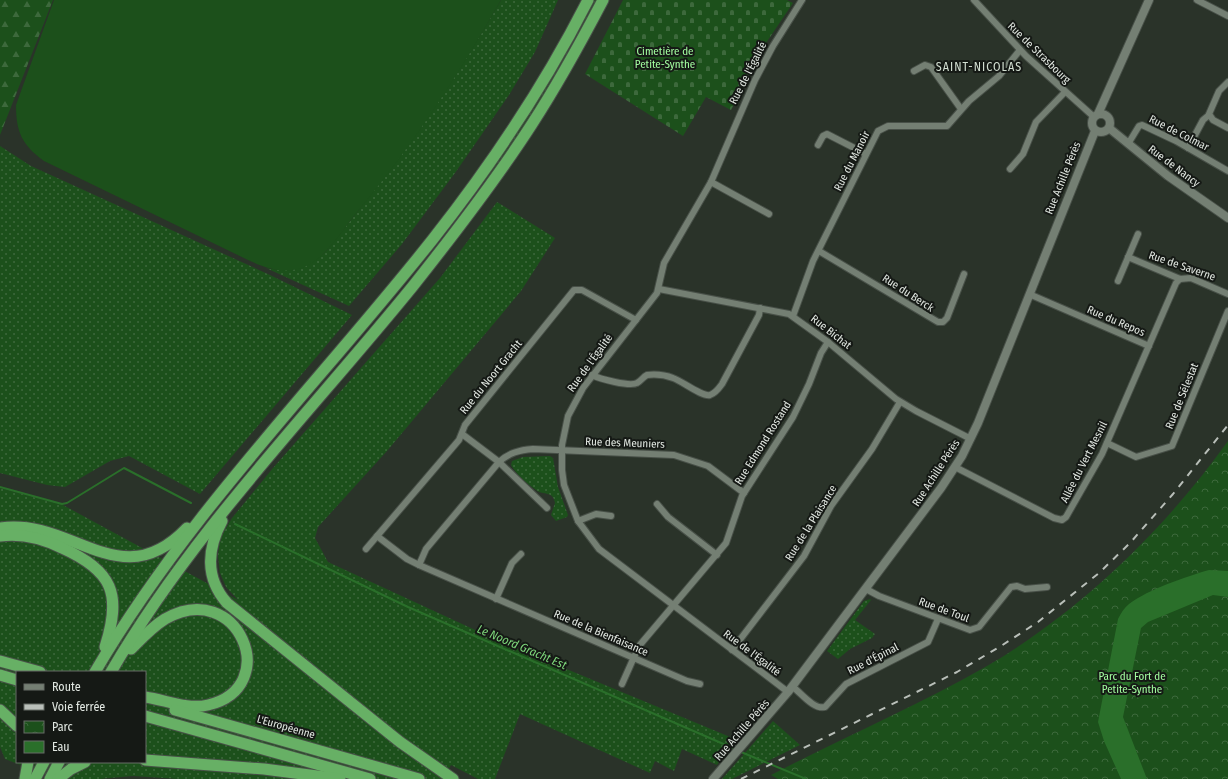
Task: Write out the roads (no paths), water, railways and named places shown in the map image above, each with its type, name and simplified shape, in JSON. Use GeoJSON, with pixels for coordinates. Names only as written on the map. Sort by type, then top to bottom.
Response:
{"type":"FeatureCollection","features":[{"type":"Feature","properties":{"kind":"highway"},"geometry":{"type":"LineString","coordinates":[[98,667],[146,593],[224,490],[380,304],[462,201],[527,108],[588,0]]}},
{"type":"Feature","properties":{"kind":"highway"},"geometry":{"type":"LineString","coordinates":[[112,669],[167,587],[208,531],[403,298],[474,207],[539,112],[603,0]]}},
{"type":"Feature","properties":{"kind":"highway"},"geometry":{"type":"LineString","coordinates":[[0,528],[34,528],[106,553],[125,557],[140,556],[158,551],[171,543],[224,490]]}},
{"type":"Feature","properties":{"kind":"highway"},"geometry":{"type":"LineString","coordinates":[[236,496],[218,528],[211,554],[212,576],[224,599],[239,614],[405,746],[453,779]]}},
{"type":"Feature","properties":{"kind":"highway"},"geometry":{"type":"LineString","coordinates":[[0,536],[21,536],[44,540],[80,556],[101,572],[110,589],[114,614],[98,667]]}},
{"type":"Feature","properties":{"kind":"highway"},"geometry":{"type":"LineString","coordinates":[[112,669],[155,626],[172,616],[183,612],[195,610],[210,612],[229,620],[239,631],[246,646],[248,664],[242,679],[229,696],[213,703],[197,706],[146,697]]}},
{"type":"Feature","properties":{"kind":"highway"},"geometry":{"type":"LineString","coordinates":[[2,661],[37,671]]}},
{"type":"Feature","properties":{"kind":"highway"},"geometry":{"type":"LineString","coordinates":[[0,676],[16,680]]}},
{"type":"Feature","properties":{"kind":"highway","name":"L'Européenne"},"geometry":{"type":"LineString","coordinates":[[146,701],[419,779]]}},
{"type":"Feature","properties":{"kind":"highway"},"geometry":{"type":"LineString","coordinates":[[0,710],[16,725]]}},
{"type":"Feature","properties":{"kind":"highway"},"geometry":{"type":"LineString","coordinates":[[146,716],[370,779]]}},
{"type":"Feature","properties":{"kind":"highway"},"geometry":{"type":"LineString","coordinates":[[146,760],[264,769],[340,779]]}},
{"type":"Feature","properties":{"kind":"highway"},"geometry":{"type":"LineString","coordinates":[[25,779],[28,763]]}},
{"type":"Feature","properties":{"kind":"highway"},"geometry":{"type":"LineString","coordinates":[[35,779],[43,763]]}},
{"type":"Feature","properties":{"kind":"highway"},"geometry":{"type":"LineString","coordinates":[[50,779],[58,763]]}},
{"type":"Feature","properties":{"kind":"highway"},"geometry":{"type":"LineString","coordinates":[[58,779],[71,769],[83,763]]}},
{"type":"Feature","properties":{"kind":"street","name":"Rue de l'Égalité"},"geometry":{"type":"LineString","coordinates":[[790,690],[732,650],[604,552],[588,535],[578,521],[566,490],[562,470],[561,450],[564,432],[571,411],[580,392],[658,289],[659,275],[664,263],[711,182],[755,80],[773,46],[802,0]]}},
{"type":"Feature","properties":{"kind":"street","name":"Rue de Strasbourg"},"geometry":{"type":"LineString","coordinates":[[974,0],[1020,50],[1065,92],[1096,115]]}},
{"type":"Feature","properties":{"kind":"street"},"geometry":{"type":"LineString","coordinates":[[1096,115],[1104,114],[1108,117],[1110,123],[1109,128],[1102,132],[1095,130],[1091,123],[1149,0]]}},
{"type":"Feature","properties":{"kind":"street"},"geometry":{"type":"LineString","coordinates":[[1197,0],[1228,16]]}},
{"type":"Feature","properties":{"kind":"street","name":"Rue du Manoir"},"geometry":{"type":"LineString","coordinates":[[793,316],[809,270],[875,136],[883,128],[894,126],[945,127],[952,122],[961,109],[997,78],[1020,50]]}},
{"type":"Feature","properties":{"kind":"street"},"geometry":{"type":"LineString","coordinates":[[914,71],[925,65],[931,67],[961,109]]}},
{"type":"Feature","properties":{"kind":"street"},"geometry":{"type":"LineString","coordinates":[[1228,82],[1219,91],[1211,108],[1210,115],[1213,120],[1228,128]]}},
{"type":"Feature","properties":{"kind":"street"},"geometry":{"type":"LineString","coordinates":[[1010,169],[1023,154],[1036,122],[1065,92]]}},
{"type":"Feature","properties":{"kind":"street"},"geometry":{"type":"LineString","coordinates":[[1188,148],[1203,120],[1210,115]]}},
{"type":"Feature","properties":{"kind":"street","name":"Rue de Colmar"},"geometry":{"type":"LineString","coordinates":[[1128,144],[1139,126],[1142,125],[1149,127],[1228,171]]}},
{"type":"Feature","properties":{"kind":"street","name":"Rue de Nancy"},"geometry":{"type":"LineString","coordinates":[[1109,128],[1183,187],[1228,218]]}},
{"type":"Feature","properties":{"kind":"street","name":"Rue Achille Pérès"},"geometry":{"type":"LineString","coordinates":[[713,779],[790,690],[955,467],[971,439],[1095,130]]}},
{"type":"Feature","properties":{"kind":"street"},"geometry":{"type":"LineString","coordinates":[[818,145],[823,136],[827,134],[866,154]]}},
{"type":"Feature","properties":{"kind":"street"},"geometry":{"type":"LineString","coordinates":[[711,182],[769,214]]}},
{"type":"Feature","properties":{"kind":"street"},"geometry":{"type":"LineString","coordinates":[[1118,280],[1138,234]]}},
{"type":"Feature","properties":{"kind":"street","name":"Rue du Berck"},"geometry":{"type":"LineString","coordinates":[[818,251],[938,322],[943,322],[948,316],[964,274]]}},
{"type":"Feature","properties":{"kind":"street","name":"Rue de Saverne"},"geometry":{"type":"LineString","coordinates":[[1128,257],[1180,278],[1191,278],[1228,294]]}},
{"type":"Feature","properties":{"kind":"street","name":"Rue du Repos"},"geometry":{"type":"LineString","coordinates":[[1028,294],[1149,346],[1176,283],[1180,278]]}},
{"type":"Feature","properties":{"kind":"street","name":"Rue Bichat"},"geometry":{"type":"LineString","coordinates":[[658,289],[760,308],[793,316],[828,342],[900,402],[971,439]]}},
{"type":"Feature","properties":{"kind":"street","name":"Rue du Noort Gracht"},"geometry":{"type":"LineString","coordinates":[[366,549],[462,434],[465,425],[574,290],[582,290],[636,320]]}},
{"type":"Feature","properties":{"kind":"street"},"geometry":{"type":"LineString","coordinates":[[592,375],[603,380],[633,384],[648,374],[656,375],[676,379],[707,395],[713,394],[726,376],[759,315],[760,308]]}},
{"type":"Feature","properties":{"kind":"street","name":"Rue de Sélestat"},"geometry":{"type":"LineString","coordinates":[[1107,442],[1136,457],[1172,446],[1228,311]]}},
{"type":"Feature","properties":{"kind":"street","name":"Rue Edmond Rostand"},"geometry":{"type":"LineString","coordinates":[[622,684],[639,646],[717,555],[728,537],[744,492],[775,447],[793,417],[809,384],[821,353],[828,342]]}},
{"type":"Feature","properties":{"kind":"street","name":"Allée du Vert Mesnil"},"geometry":{"type":"LineString","coordinates":[[955,467],[1054,518],[1062,520],[1068,514],[1107,442],[1149,346]]}},
{"type":"Feature","properties":{"kind":"street","name":"Rue de la Plaisance"},"geometry":{"type":"LineString","coordinates":[[732,650],[804,556],[831,506],[872,449],[900,402]]}},
{"type":"Feature","properties":{"kind":"street"},"geometry":{"type":"LineString","coordinates":[[462,434],[499,462],[547,508]]}},
{"type":"Feature","properties":{"kind":"street","name":"Rue des Meuniers"},"geometry":{"type":"LineString","coordinates":[[418,565],[426,549],[499,462],[508,455],[519,450],[664,454],[682,457],[708,466],[744,492]]}},
{"type":"Feature","properties":{"kind":"street"},"geometry":{"type":"LineString","coordinates":[[657,504],[668,517],[717,555]]}},
{"type":"Feature","properties":{"kind":"street"},"geometry":{"type":"LineString","coordinates":[[578,521],[596,514],[611,516]]}},
{"type":"Feature","properties":{"kind":"street","name":"Rue de la Bienfaisance"},"geometry":{"type":"LineString","coordinates":[[377,536],[403,556],[418,565],[687,681],[700,684]]}},
{"type":"Feature","properties":{"kind":"street"},"geometry":{"type":"LineString","coordinates":[[496,599],[512,563],[521,554]]}},
{"type":"Feature","properties":{"kind":"street","name":"Rue de Toul"},"geometry":{"type":"LineString","coordinates":[[866,588],[879,596],[938,619],[973,630],[979,627],[1011,587],[1017,586],[1025,589],[1047,586]]}},
{"type":"Feature","properties":{"kind":"street","name":"Rue d'Épinal"},"geometry":{"type":"LineString","coordinates":[[790,690],[815,706],[820,708],[825,707],[846,684],[928,642],[938,619]]}},
{"type":"Feature","properties":{"kind":"water"},"geometry":{"type":"Polygon","coordinates":[[[1209,570],[1228,571],[1228,597],[1213,595],[1148,622],[1141,628],[1123,717],[1147,779],[1121,779],[1104,741],[1098,722],[1118,619],[1127,606],[1147,593],[1178,580],[1209,570]]]}},
{"type":"Feature","properties":{"kind":"waterway","name":"Le Noord Gracht Est"},"geometry":{"type":"LineString","coordinates":[[0,487],[62,504],[67,503],[124,468],[191,503]]}},
{"type":"Feature","properties":{"kind":"waterway","name":"Le Noord Gracht Est"},"geometry":{"type":"LineString","coordinates":[[235,524],[408,607],[735,749]]}},
{"type":"Feature","properties":{"kind":"waterway","name":"Le Noord Gracht Est"},"geometry":{"type":"LineString","coordinates":[[741,752],[806,779]]}},
{"type":"Feature","properties":{"kind":"railway"},"geometry":{"type":"LineString","coordinates":[[741,779],[957,672],[1038,622],[1099,573],[1130,543],[1173,494],[1228,425]]}},
{"type":"Feature","properties":{"kind":"district","name":"SAINT-NICOLAS"},"geometry":{"type":"Point","coordinates":[979,67]}},
{"type":"Feature","properties":{"kind":"park label","name":"Cimetière de Petite-Synthe"},"geometry":{"type":"Point","coordinates":[665,57]}},
{"type":"Feature","properties":{"kind":"park label","name":"Parc du Fort de Petite-Synthe"},"geometry":{"type":"Point","coordinates":[1132,682]}}]}
